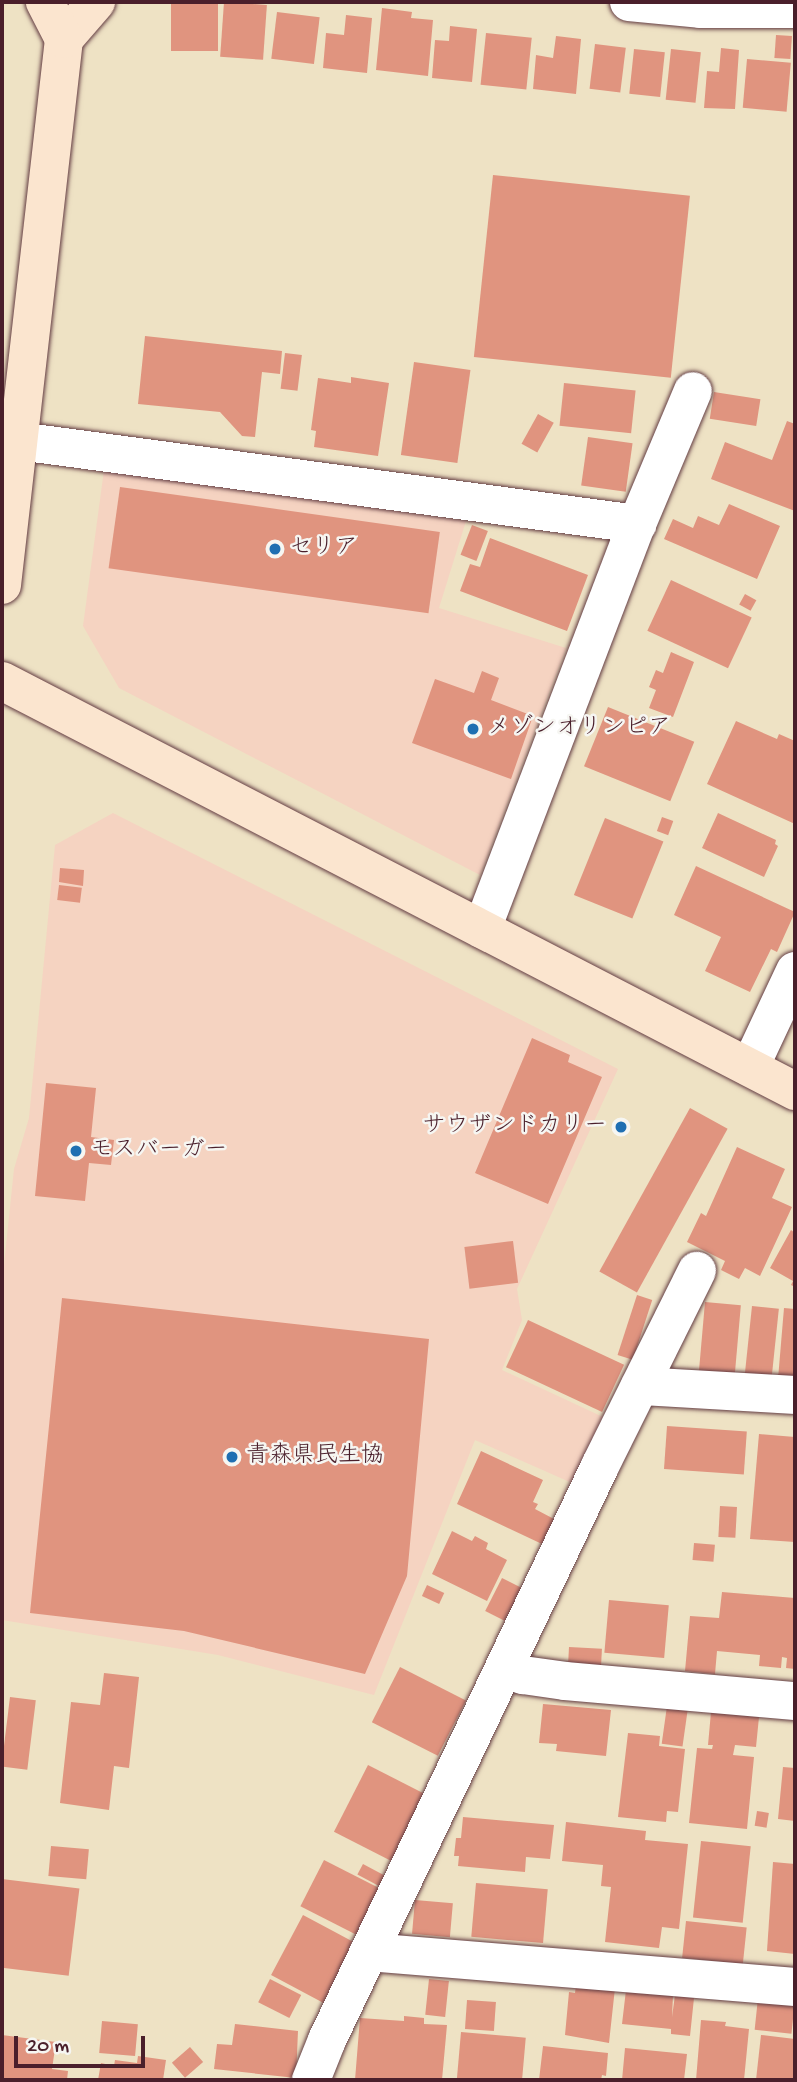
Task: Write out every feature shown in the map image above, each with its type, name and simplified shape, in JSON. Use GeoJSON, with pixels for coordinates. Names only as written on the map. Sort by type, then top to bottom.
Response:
{"type":"FeatureCollection","features":[{"type":"Feature","properties":{"kind":"street"},"geometry":{"type":"LineString","coordinates":[[2,585],[64,39],[45,2]]}},
{"type":"Feature","properties":{"kind":"street"},"geometry":{"type":"LineString","coordinates":[[64,39],[96,2]]}},
{"type":"Feature","properties":{"kind":"street"},"geometry":{"type":"LineString","coordinates":[[629,2],[700,9],[795,9]]}},
{"type":"Feature","properties":{"kind":"street"},"geometry":{"type":"LineString","coordinates":[[482,929],[637,524],[693,391]]}},
{"type":"Feature","properties":{"kind":"street"},"geometry":{"type":"LineString","coordinates":[[19,441],[637,524]]}},
{"type":"Feature","properties":{"kind":"street"},"geometry":{"type":"LineString","coordinates":[[2,681],[795,1091]]}},
{"type":"Feature","properties":{"kind":"street"},"geometry":{"type":"LineString","coordinates":[[750,1067],[795,971]]}},
{"type":"Feature","properties":{"kind":"street"},"geometry":{"type":"LineString","coordinates":[[311,2080],[504,1669],[697,1271]]}},
{"type":"Feature","properties":{"kind":"street"},"geometry":{"type":"LineString","coordinates":[[640,1386],[794,1395]]}},
{"type":"Feature","properties":{"kind":"street"},"geometry":{"type":"LineString","coordinates":[[504,1669],[523,1675],[565,1681],[795,1701]]}},
{"type":"Feature","properties":{"kind":"street"},"geometry":{"type":"LineString","coordinates":[[369,1952],[795,1987]]}},
{"type":"Feature","properties":{"kind":"shaded area"},"geometry":{"type":"Polygon","coordinates":[[[104,470],[466,521],[439,608],[566,648],[480,875],[119,688],[83,626],[104,470]]]}},
{"type":"Feature","properties":{"kind":"shaded area"},"geometry":{"type":"Polygon","coordinates":[[[113,813],[618,1069],[517,1289],[522,1320],[502,1370],[603,1417],[572,1483],[475,1440],[374,1695],[218,1655],[2,1620],[2,1284],[14,1169],[29,1118],[55,845],[113,813]]]}},
{"type":"Feature","properties":{"kind":"building"},"geometry":{"type":"Polygon","coordinates":[[[171,2],[218,2],[218,51],[171,51],[171,2]]]}},
{"type":"Feature","properties":{"kind":"building"},"geometry":{"type":"Polygon","coordinates":[[[224,2],[267,5],[263,60],[220,57],[224,2]]]}},
{"type":"Feature","properties":{"kind":"building"},"geometry":{"type":"Polygon","coordinates":[[[382,8],[412,12],[411,18],[433,20],[428,76],[376,70],[382,8]]]}},
{"type":"Feature","properties":{"kind":"building"},"geometry":{"type":"Polygon","coordinates":[[[277,12],[320,17],[314,64],[271,59],[277,12]]]}},
{"type":"Feature","properties":{"kind":"building"},"geometry":{"type":"Polygon","coordinates":[[[346,15],[372,18],[367,73],[323,68],[326,33],[344,35],[346,15]]]}},
{"type":"Feature","properties":{"kind":"building"},"geometry":{"type":"Polygon","coordinates":[[[450,26],[477,29],[472,82],[432,78],[435,40],[449,41],[450,26]]]}},
{"type":"Feature","properties":{"kind":"building"},"geometry":{"type":"Polygon","coordinates":[[[486,33],[532,38],[526,90],[481,85],[486,33]]]}},
{"type":"Feature","properties":{"kind":"building"},"geometry":{"type":"Polygon","coordinates":[[[776,35],[792,36],[790,59],[774,58],[776,35]]]}},
{"type":"Feature","properties":{"kind":"building"},"geometry":{"type":"Polygon","coordinates":[[[556,36],[581,39],[576,94],[533,89],[536,55],[553,58],[556,36]]]}},
{"type":"Feature","properties":{"kind":"building"},"geometry":{"type":"Polygon","coordinates":[[[595,44],[626,48],[620,92],[590,89],[595,44]]]}},
{"type":"Feature","properties":{"kind":"building"},"geometry":{"type":"Polygon","coordinates":[[[721,48],[739,50],[735,109],[704,108],[707,71],[719,72],[721,48]]]}},
{"type":"Feature","properties":{"kind":"building"},"geometry":{"type":"Polygon","coordinates":[[[634,49],[665,52],[660,97],[629,94],[634,49]]]}},
{"type":"Feature","properties":{"kind":"building"},"geometry":{"type":"Polygon","coordinates":[[[671,49],[701,52],[696,103],[666,100],[671,49]]]}},
{"type":"Feature","properties":{"kind":"building"},"geometry":{"type":"Polygon","coordinates":[[[747,59],[791,63],[787,112],[743,108],[747,59]]]}},
{"type":"Feature","properties":{"kind":"building"},"geometry":{"type":"Polygon","coordinates":[[[493,175],[690,196],[671,378],[474,357],[493,175]]]}},
{"type":"Feature","properties":{"kind":"building"},"geometry":{"type":"Polygon","coordinates":[[[145,336],[282,351],[280,374],[262,372],[255,437],[242,436],[220,412],[138,404],[145,336]]]}},
{"type":"Feature","properties":{"kind":"building"},"geometry":{"type":"Polygon","coordinates":[[[285,353],[302,355],[297,391],[281,389],[285,353]]]}},
{"type":"Feature","properties":{"kind":"building"},"geometry":{"type":"Polygon","coordinates":[[[414,362],[470,370],[457,463],[401,455],[414,362]]]}},
{"type":"Feature","properties":{"kind":"building"},"geometry":{"type":"Polygon","coordinates":[[[351,377],[389,383],[378,456],[314,447],[316,431],[311,430],[318,378],[351,383],[351,377]]]}},
{"type":"Feature","properties":{"kind":"building"},"geometry":{"type":"Polygon","coordinates":[[[564,383],[636,391],[631,433],[560,426],[564,383]]]}},
{"type":"Feature","properties":{"kind":"building"},"geometry":{"type":"Polygon","coordinates":[[[714,392],[760,399],[756,426],[710,419],[714,392]]]}},
{"type":"Feature","properties":{"kind":"building"},"geometry":{"type":"Polygon","coordinates":[[[538,414],[554,423],[537,452],[522,444],[538,414]]]}},
{"type":"Feature","properties":{"kind":"building"},"geometry":{"type":"Polygon","coordinates":[[[787,421],[795,424],[795,511],[711,479],[725,442],[772,460],[787,421]]]}},
{"type":"Feature","properties":{"kind":"building"},"geometry":{"type":"Polygon","coordinates":[[[588,437],[633,443],[626,492],[581,486],[588,437]]]}},
{"type":"Feature","properties":{"kind":"building","name":"セリア"},"geometry":{"type":"Polygon","coordinates":[[[120,487],[440,532],[428,613],[109,568],[120,487]]]}},
{"type":"Feature","properties":{"kind":"building"},"geometry":{"type":"Polygon","coordinates":[[[729,504],[780,526],[757,579],[664,539],[673,519],[693,528],[698,516],[719,525],[729,504]]]}},
{"type":"Feature","properties":{"kind":"building"},"geometry":{"type":"Polygon","coordinates":[[[472,525],[488,531],[476,561],[461,555],[472,525]]]}},
{"type":"Feature","properties":{"kind":"building"},"geometry":{"type":"Polygon","coordinates":[[[490,538],[588,575],[567,631],[460,591],[470,564],[480,567],[490,538]]]}},
{"type":"Feature","properties":{"kind":"building"},"geometry":{"type":"Polygon","coordinates":[[[671,580],[752,618],[728,668],[647,631],[671,580]]]}},
{"type":"Feature","properties":{"kind":"building"},"geometry":{"type":"Polygon","coordinates":[[[745,594],[756,600],[751,611],[739,604],[745,594]]]}},
{"type":"Feature","properties":{"kind":"building"},"geometry":{"type":"Polygon","coordinates":[[[671,652],[694,662],[673,717],[649,708],[656,690],[649,687],[656,670],[663,673],[671,652]]]}},
{"type":"Feature","properties":{"kind":"building","name":"メゾンオリンピア"},"geometry":{"type":"Polygon","coordinates":[[[482,671],[499,678],[491,700],[533,716],[511,779],[412,743],[435,679],[474,693],[482,671]]]}},
{"type":"Feature","properties":{"kind":"building"},"geometry":{"type":"Polygon","coordinates":[[[608,707],[694,742],[670,801],[584,766],[608,707]]]}},
{"type":"Feature","properties":{"kind":"building"},"geometry":{"type":"Polygon","coordinates":[[[736,721],[777,739],[779,734],[795,741],[795,824],[707,784],[736,721]]]}},
{"type":"Feature","properties":{"kind":"building"},"geometry":{"type":"Polygon","coordinates":[[[718,813],[776,840],[775,844],[778,846],[764,877],[702,848],[718,813]]]}},
{"type":"Feature","properties":{"kind":"building"},"geometry":{"type":"Polygon","coordinates":[[[662,817],[673,821],[668,835],[657,831],[662,817]]]}},
{"type":"Feature","properties":{"kind":"building"},"geometry":{"type":"Polygon","coordinates":[[[605,818],[663,842],[632,919],[574,895],[605,818]]]}},
{"type":"Feature","properties":{"kind":"building"},"geometry":{"type":"Polygon","coordinates":[[[696,866],[795,912],[777,952],[771,949],[750,992],[705,971],[721,937],[674,915],[696,866]]]}},
{"type":"Feature","properties":{"kind":"building"},"geometry":{"type":"Polygon","coordinates":[[[60,868],[84,870],[83,886],[59,882],[60,868]]]}},
{"type":"Feature","properties":{"kind":"building"},"geometry":{"type":"Polygon","coordinates":[[[59,885],[82,888],[80,903],[57,900],[59,885]]]}},
{"type":"Feature","properties":{"kind":"building"},"geometry":{"type":"Polygon","coordinates":[[[532,1038],[570,1055],[568,1062],[602,1077],[548,1204],[475,1173],[532,1038]]]}},
{"type":"Feature","properties":{"kind":"building","name":"モスバーガー"},"geometry":{"type":"Polygon","coordinates":[[[46,1083],[96,1088],[91,1137],[114,1140],[111,1165],[89,1163],[85,1201],[35,1196],[46,1083]]]}},
{"type":"Feature","properties":{"kind":"building"},"geometry":{"type":"Polygon","coordinates":[[[690,1108],[728,1129],[637,1292],[599,1272],[690,1108]]]}},
{"type":"Feature","properties":{"kind":"building"},"geometry":{"type":"Polygon","coordinates":[[[737,1147],[785,1169],[772,1198],[792,1207],[760,1276],[745,1268],[739,1279],[721,1270],[725,1261],[687,1242],[701,1213],[706,1216],[737,1147]]]}},
{"type":"Feature","properties":{"kind":"building"},"geometry":{"type":"Polygon","coordinates":[[[791,1230],[795,1233],[795,1287],[791,1285],[793,1281],[770,1268],[791,1230]]]}},
{"type":"Feature","properties":{"kind":"building"},"geometry":{"type":"Polygon","coordinates":[[[513,1241],[518,1283],[469,1289],[464,1247],[513,1241]]]}},
{"type":"Feature","properties":{"kind":"building"},"geometry":{"type":"Polygon","coordinates":[[[637,1295],[652,1300],[633,1360],[618,1355],[637,1295]]]}},
{"type":"Feature","properties":{"kind":"building","name":"青森県民生協"},"geometry":{"type":"Polygon","coordinates":[[[62,1298],[429,1339],[407,1576],[365,1674],[184,1631],[30,1613],[62,1298]]]}},
{"type":"Feature","properties":{"kind":"building"},"geometry":{"type":"Polygon","coordinates":[[[705,1302],[741,1305],[735,1376],[699,1373],[705,1302]]]}},
{"type":"Feature","properties":{"kind":"building"},"geometry":{"type":"Polygon","coordinates":[[[752,1306],[779,1309],[771,1379],[745,1377],[752,1306]]]}},
{"type":"Feature","properties":{"kind":"building"},"geometry":{"type":"Polygon","coordinates":[[[784,1308],[795,1309],[795,1381],[778,1379],[784,1308]]]}},
{"type":"Feature","properties":{"kind":"building"},"geometry":{"type":"Polygon","coordinates":[[[528,1320],[624,1365],[602,1412],[506,1367],[528,1320]]]}},
{"type":"Feature","properties":{"kind":"building"},"geometry":{"type":"Polygon","coordinates":[[[667,1426],[747,1432],[744,1474],[664,1469],[667,1426]]]}},
{"type":"Feature","properties":{"kind":"building"},"geometry":{"type":"Polygon","coordinates":[[[759,1434],[795,1437],[795,1542],[750,1539],[759,1434]]]}},
{"type":"Feature","properties":{"kind":"building"},"geometry":{"type":"Polygon","coordinates":[[[481,1451],[543,1480],[533,1502],[538,1504],[535,1509],[554,1519],[542,1544],[457,1504],[481,1451]]]}},
{"type":"Feature","properties":{"kind":"building"},"geometry":{"type":"Polygon","coordinates":[[[720,1506],[737,1507],[735,1538],[718,1537],[720,1506]]]}},
{"type":"Feature","properties":{"kind":"building"},"geometry":{"type":"Polygon","coordinates":[[[452,1531],[472,1541],[475,1536],[488,1543],[486,1549],[507,1560],[487,1601],[432,1574],[452,1531]]]}},
{"type":"Feature","properties":{"kind":"building"},"geometry":{"type":"Polygon","coordinates":[[[694,1543],[715,1545],[713,1562],[693,1560],[694,1543]]]}},
{"type":"Feature","properties":{"kind":"building"},"geometry":{"type":"Polygon","coordinates":[[[502,1578],[524,1589],[507,1622],[485,1611],[502,1578]]]}},
{"type":"Feature","properties":{"kind":"building"},"geometry":{"type":"Polygon","coordinates":[[[427,1585],[444,1593],[439,1604],[422,1596],[427,1585]]]}},
{"type":"Feature","properties":{"kind":"building"},"geometry":{"type":"Polygon","coordinates":[[[722,1592],[795,1598],[795,1669],[786,1668],[787,1658],[782,1657],[781,1668],[759,1666],[760,1655],[717,1651],[715,1674],[685,1671],[690,1616],[719,1618],[722,1592]]]}},
{"type":"Feature","properties":{"kind":"building"},"geometry":{"type":"Polygon","coordinates":[[[609,1600],[669,1605],[664,1658],[604,1653],[609,1600]]]}},
{"type":"Feature","properties":{"kind":"building"},"geometry":{"type":"Polygon","coordinates":[[[569,1647],[602,1649],[601,1667],[568,1665],[569,1647]]]}},
{"type":"Feature","properties":{"kind":"building"},"geometry":{"type":"Polygon","coordinates":[[[400,1667],[466,1701],[438,1756],[372,1722],[400,1667]]]}},
{"type":"Feature","properties":{"kind":"building"},"geometry":{"type":"Polygon","coordinates":[[[104,1673],[139,1677],[129,1768],[114,1766],[109,1810],[60,1803],[71,1702],[100,1705],[104,1673]]]}},
{"type":"Feature","properties":{"kind":"building"},"geometry":{"type":"Polygon","coordinates":[[[10,1697],[36,1700],[27,1770],[2,1767],[10,1697]]]}},
{"type":"Feature","properties":{"kind":"building"},"geometry":{"type":"Polygon","coordinates":[[[543,1704],[611,1710],[606,1756],[556,1751],[557,1744],[539,1743],[543,1704]]]}},
{"type":"Feature","properties":{"kind":"building"},"geometry":{"type":"Polygon","coordinates":[[[667,1706],[688,1709],[683,1747],[662,1744],[667,1706]]]}},
{"type":"Feature","properties":{"kind":"building"},"geometry":{"type":"Polygon","coordinates":[[[711,1712],[759,1717],[756,1747],[735,1745],[733,1755],[754,1757],[747,1829],[689,1823],[697,1748],[712,1749],[713,1745],[708,1745],[711,1712]]]}},
{"type":"Feature","properties":{"kind":"building"},"geometry":{"type":"Polygon","coordinates":[[[628,1733],[660,1736],[659,1746],[685,1749],[678,1812],[667,1811],[666,1822],[618,1817],[628,1733]]]}},
{"type":"Feature","properties":{"kind":"building"},"geometry":{"type":"Polygon","coordinates":[[[368,1765],[427,1795],[393,1862],[334,1832],[368,1765]]]}},
{"type":"Feature","properties":{"kind":"building"},"geometry":{"type":"Polygon","coordinates":[[[783,1767],[795,1768],[795,1821],[778,1819],[783,1767]]]}},
{"type":"Feature","properties":{"kind":"building"},"geometry":{"type":"Polygon","coordinates":[[[757,1811],[769,1813],[767,1828],[755,1826],[757,1811]]]}},
{"type":"Feature","properties":{"kind":"building"},"geometry":{"type":"Polygon","coordinates":[[[463,1817],[554,1825],[550,1859],[526,1857],[525,1872],[458,1866],[459,1856],[454,1856],[456,1838],[461,1838],[463,1817]]]}},
{"type":"Feature","properties":{"kind":"building"},"geometry":{"type":"Polygon","coordinates":[[[566,1822],[646,1831],[645,1840],[688,1844],[679,1929],[662,1927],[659,1948],[605,1942],[611,1887],[601,1886],[603,1865],[562,1861],[566,1822]]]}},
{"type":"Feature","properties":{"kind":"building"},"geometry":{"type":"Polygon","coordinates":[[[701,1841],[751,1846],[743,1923],[693,1918],[701,1841]]]}},
{"type":"Feature","properties":{"kind":"building"},"geometry":{"type":"Polygon","coordinates":[[[51,1846],[89,1849],[86,1879],[48,1876],[51,1846]]]}},
{"type":"Feature","properties":{"kind":"building"},"geometry":{"type":"Polygon","coordinates":[[[324,1860],[382,1890],[358,1936],[300,1906],[324,1860]]]}},
{"type":"Feature","properties":{"kind":"building"},"geometry":{"type":"Polygon","coordinates":[[[773,1862],[795,1864],[795,1954],[767,1951],[773,1862]]]}},
{"type":"Feature","properties":{"kind":"building"},"geometry":{"type":"Polygon","coordinates":[[[363,1864],[386,1876],[380,1887],[357,1875],[363,1864]]]}},
{"type":"Feature","properties":{"kind":"building"},"geometry":{"type":"Polygon","coordinates":[[[2,1879],[79,1889],[69,1976],[2,1968],[2,1879]]]}},
{"type":"Feature","properties":{"kind":"building"},"geometry":{"type":"Polygon","coordinates":[[[476,1883],[548,1889],[543,1943],[471,1937],[476,1883]]]}},
{"type":"Feature","properties":{"kind":"building"},"geometry":{"type":"Polygon","coordinates":[[[415,1900],[453,1903],[450,1937],[412,1934],[415,1900]]]}},
{"type":"Feature","properties":{"kind":"building"},"geometry":{"type":"Polygon","coordinates":[[[303,1915],[357,1944],[325,2004],[271,1975],[303,1915]]]}},
{"type":"Feature","properties":{"kind":"building"},"geometry":{"type":"Polygon","coordinates":[[[686,1921],[747,1927],[743,1964],[682,1958],[686,1921]]]}},
{"type":"Feature","properties":{"kind":"building"},"geometry":{"type":"Polygon","coordinates":[[[270,1979],[301,1995],[289,2018],[258,2002],[270,1979]]]}},
{"type":"Feature","properties":{"kind":"building"},"geometry":{"type":"Polygon","coordinates":[[[429,1979],[449,1981],[445,2017],[425,2015],[429,1979]]]}},
{"type":"Feature","properties":{"kind":"building"},"geometry":{"type":"Polygon","coordinates":[[[576,1985],[615,1988],[609,2043],[565,2035],[569,1992],[575,1993],[576,1985]]]}},
{"type":"Feature","properties":{"kind":"building"},"geometry":{"type":"Polygon","coordinates":[[[626,1990],[673,1995],[672,2017],[675,1995],[694,1998],[690,2036],[671,2034],[671,2029],[622,2024],[626,1990]]]}},
{"type":"Feature","properties":{"kind":"building"},"geometry":{"type":"Polygon","coordinates":[[[758,1998],[795,2002],[791,2034],[755,2030],[758,1998]]]}},
{"type":"Feature","properties":{"kind":"building"},"geometry":{"type":"Polygon","coordinates":[[[467,2000],[496,2002],[494,2031],[465,2029],[467,2000]]]}},
{"type":"Feature","properties":{"kind":"building"},"geometry":{"type":"Polygon","coordinates":[[[404,2016],[424,2018],[424,2024],[447,2025],[442,2080],[355,2080],[360,2018],[404,2021],[404,2016]]]}},
{"type":"Feature","properties":{"kind":"building"},"geometry":{"type":"Polygon","coordinates":[[[701,2020],[726,2022],[725,2026],[749,2029],[744,2080],[696,2080],[701,2020]]]}},
{"type":"Feature","properties":{"kind":"building"},"geometry":{"type":"Polygon","coordinates":[[[102,2021],[138,2024],[135,2056],[99,2053],[102,2021]]]}},
{"type":"Feature","properties":{"kind":"building"},"geometry":{"type":"Polygon","coordinates":[[[235,2024],[298,2031],[296,2078],[214,2069],[217,2044],[232,2045],[235,2024]]]}},
{"type":"Feature","properties":{"kind":"building"},"geometry":{"type":"Polygon","coordinates":[[[461,2032],[526,2038],[522,2080],[457,2080],[461,2032]]]}},
{"type":"Feature","properties":{"kind":"building"},"geometry":{"type":"Polygon","coordinates":[[[2,2035],[56,2042],[52,2069],[68,2071],[67,2080],[2,2080],[2,2035]]]}},
{"type":"Feature","properties":{"kind":"building"},"geometry":{"type":"Polygon","coordinates":[[[761,2035],[795,2039],[795,2080],[756,2080],[761,2035]]]}},
{"type":"Feature","properties":{"kind":"building"},"geometry":{"type":"Polygon","coordinates":[[[543,2046],[608,2053],[606,2076],[602,2075],[601,2080],[539,2080],[543,2046]]]}},
{"type":"Feature","properties":{"kind":"building"},"geometry":{"type":"Polygon","coordinates":[[[190,2047],[203,2062],[185,2078],[172,2063],[190,2047]]]}},
{"type":"Feature","properties":{"kind":"building"},"geometry":{"type":"Polygon","coordinates":[[[625,2048],[687,2054],[684,2080],[622,2080],[625,2048]]]}},
{"type":"Feature","properties":{"kind":"building"},"geometry":{"type":"Polygon","coordinates":[[[138,2056],[166,2060],[163,2080],[98,2080],[101,2063],[114,2066],[115,2060],[137,2063],[138,2056]]]}},
{"type":"Feature","properties":{"kind":"place","name":"セリア"},"geometry":{"type":"Point","coordinates":[275,549]}},
{"type":"Feature","properties":{"kind":"place","name":"メゾンオリンピア"},"geometry":{"type":"Point","coordinates":[473,729]}},
{"type":"Feature","properties":{"kind":"place","name":"サウザンドカリー"},"geometry":{"type":"Point","coordinates":[621,1127]}},
{"type":"Feature","properties":{"kind":"place","name":"モスバーガー"},"geometry":{"type":"Point","coordinates":[76,1151]}},
{"type":"Feature","properties":{"kind":"place","name":"青森県民生協"},"geometry":{"type":"Point","coordinates":[232,1457]}}]}
